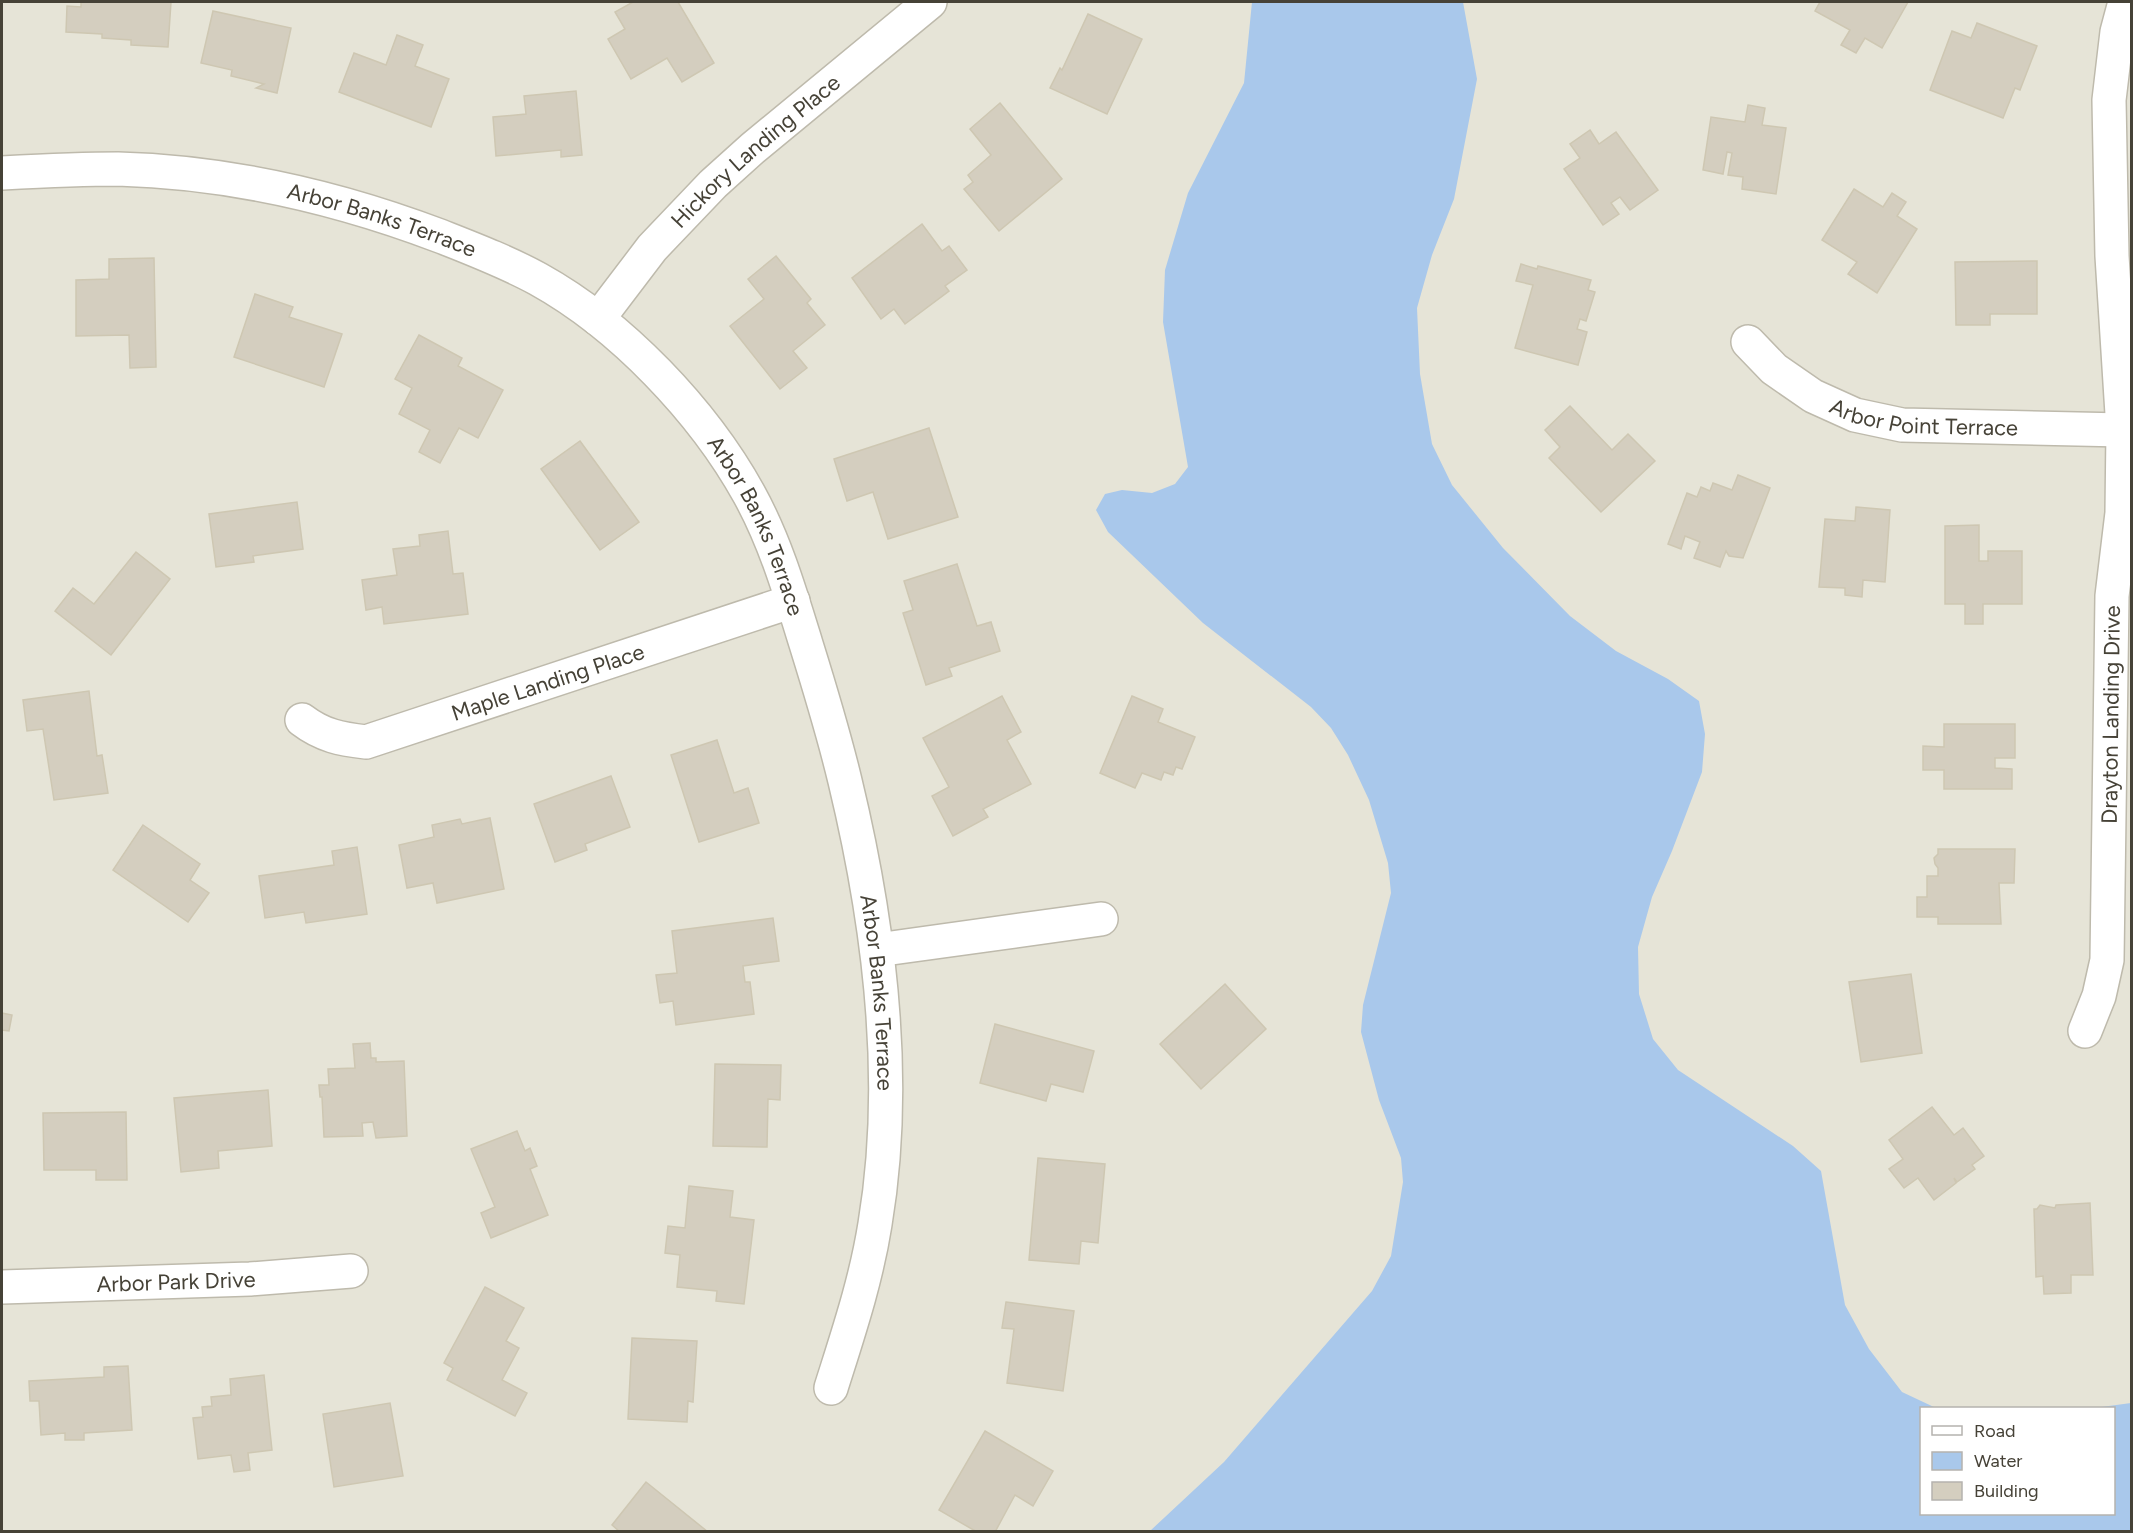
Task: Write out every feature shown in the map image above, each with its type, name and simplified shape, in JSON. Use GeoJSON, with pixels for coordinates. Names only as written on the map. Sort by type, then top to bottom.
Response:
{"type":"FeatureCollection","features":[{"type":"Feature","properties":{"kind":"street","name":"Hickory Landing Place"},"geometry":{"type":"LineString","coordinates":[[598,319],[652,248],[713,184],[753,148],[930,2]]}},
{"type":"Feature","properties":{"kind":"street","name":"Drayton Landing Drive"},"geometry":{"type":"LineString","coordinates":[[2085,1031],[2099,996],[2107,960],[2112,596],[2122,513],[2123,430],[2112,256],[2109,100],[2117,32],[2125,2]]}},
{"type":"Feature","properties":{"kind":"street","name":"Arbor Banks Terrace"},"geometry":{"type":"LineString","coordinates":[[2,173],[118,170],[211,177],[303,193],[393,218],[480,252],[539,280],[598,319],[680,396],[721,448],[749,494],[777,554],[793,601],[834,735],[860,844],[877,950],[885,1066],[885,1140],[875,1224],[857,1307],[831,1388]]}},
{"type":"Feature","properties":{"kind":"street","name":"Arbor Point Terrace"},"geometry":{"type":"LineString","coordinates":[[1748,342],[1774,369],[1813,396],[1856,415],[1902,426],[2123,430]]}},
{"type":"Feature","properties":{"kind":"street","name":"Maple Landing Place"},"geometry":{"type":"LineString","coordinates":[[302,720],[311,728],[338,739],[366,742],[793,601]]}},
{"type":"Feature","properties":{"kind":"street"},"geometry":{"type":"LineString","coordinates":[[877,950],[1101,919]]}},
{"type":"Feature","properties":{"kind":"street","name":"Arbor Park Drive"},"geometry":{"type":"LineString","coordinates":[[2,1287],[250,1279],[351,1271]]}},
{"type":"Feature","properties":{"kind":"shaded area"},"geometry":{"type":"Polygon","coordinates":[[[2,2],[1278,2],[1337,690],[1414,875],[1439,1164],[1392,1320],[1168,1531],[2,1532],[2,2]]]}},
{"type":"Feature","properties":{"kind":"shaded area"},"geometry":{"type":"Polygon","coordinates":[[[1429,2],[2131,2],[2131,1428],[2115,1407],[1920,1407],[1920,1422],[1630,1044],[1589,667],[1404,424],[1391,277],[1429,2]]]}},
{"type":"Feature","properties":{"kind":"water"},"geometry":{"type":"Polygon","coordinates":[[[1252,2],[1463,2],[1477,79],[1454,199],[1432,255],[1417,308],[1420,374],[1432,444],[1452,485],[1503,548],[1570,616],[1616,651],[1668,679],[1699,701],[1705,734],[1702,772],[1652,897],[1638,947],[1639,994],[1653,1039],[1678,1070],[1793,1146],[1821,1171],[1845,1305],[1869,1349],[1902,1392],[1934,1407],[1920,1407],[1920,1515],[2115,1515],[2115,1407],[2101,1407],[2131,1403],[2131,1531],[1150,1531],[1224,1462],[1372,1291],[1391,1256],[1403,1182],[1401,1158],[1379,1100],[1361,1032],[1363,1005],[1391,893],[1388,863],[1369,800],[1348,755],[1331,728],[1311,707],[1203,623],[1108,532],[1096,510],[1105,494],[1122,490],[1152,493],[1175,484],[1188,467],[1163,322],[1165,270],[1188,193],[1244,83],[1252,2]]]}},
{"type":"Feature","properties":{"kind":"building"},"geometry":{"type":"Polygon","coordinates":[[[81,2],[171,2],[168,47],[131,45],[131,40],[102,38],[102,34],[66,32],[67,6],[81,7],[81,2]]]}},
{"type":"Feature","properties":{"kind":"building"},"geometry":{"type":"Polygon","coordinates":[[[633,2],[678,2],[714,63],[682,82],[667,58],[631,79],[608,39],[625,29],[615,12],[633,2]]]}},
{"type":"Feature","properties":{"kind":"building"},"geometry":{"type":"Polygon","coordinates":[[[1820,2],[1908,2],[1882,48],[1865,38],[1856,53],[1841,45],[1850,30],[1815,11],[1820,2]]]}},
{"type":"Feature","properties":{"kind":"building"},"geometry":{"type":"Polygon","coordinates":[[[213,11],[291,28],[277,93],[256,88],[264,84],[231,76],[232,70],[201,63],[213,11]]]}},
{"type":"Feature","properties":{"kind":"building"},"geometry":{"type":"Polygon","coordinates":[[[1088,14],[1142,39],[1107,114],[1050,88],[1060,68],[1062,70],[1088,14]]]}},
{"type":"Feature","properties":{"kind":"building"},"geometry":{"type":"Polygon","coordinates":[[[1977,23],[2037,46],[2020,90],[2015,88],[2003,118],[1930,90],[1952,31],[1971,38],[1977,23]]]}},
{"type":"Feature","properties":{"kind":"building"},"geometry":{"type":"Polygon","coordinates":[[[397,35],[423,45],[415,66],[449,79],[431,127],[339,92],[354,53],[386,65],[397,35]]]}},
{"type":"Feature","properties":{"kind":"building"},"geometry":{"type":"Polygon","coordinates":[[[576,91],[582,155],[561,157],[561,150],[496,156],[493,117],[526,114],[524,96],[576,91]]]}},
{"type":"Feature","properties":{"kind":"building"},"geometry":{"type":"Polygon","coordinates":[[[1000,103],[1062,179],[999,231],[964,189],[973,182],[968,175],[991,155],[970,129],[1000,103]]]}},
{"type":"Feature","properties":{"kind":"building"},"geometry":{"type":"Polygon","coordinates":[[[1748,105],[1765,108],[1762,125],[1786,128],[1776,194],[1742,189],[1743,177],[1728,175],[1732,153],[1727,152],[1723,174],[1703,170],[1711,117],[1745,122],[1748,105]]]}},
{"type":"Feature","properties":{"kind":"building"},"geometry":{"type":"Polygon","coordinates":[[[1590,130],[1599,144],[1616,132],[1658,190],[1630,210],[1620,197],[1611,203],[1619,214],[1603,225],[1564,169],[1580,158],[1570,144],[1590,130]]]}},
{"type":"Feature","properties":{"kind":"building"},"geometry":{"type":"Polygon","coordinates":[[[1854,189],[1883,207],[1892,193],[1906,202],[1897,216],[1917,229],[1877,293],[1848,274],[1857,262],[1822,240],[1854,189]]]}},
{"type":"Feature","properties":{"kind":"building"},"geometry":{"type":"Polygon","coordinates":[[[922,224],[942,251],[949,246],[967,270],[945,286],[949,291],[905,324],[894,309],[881,319],[852,278],[922,224]]]}},
{"type":"Feature","properties":{"kind":"building"},"geometry":{"type":"Polygon","coordinates":[[[776,256],[811,299],[807,303],[825,325],[793,351],[807,368],[780,389],[730,326],[764,299],[748,279],[776,256]]]}},
{"type":"Feature","properties":{"kind":"building"},"geometry":{"type":"Polygon","coordinates":[[[154,258],[156,367],[130,368],[129,335],[76,336],[76,280],[109,279],[109,259],[154,258]]]}},
{"type":"Feature","properties":{"kind":"building"},"geometry":{"type":"Polygon","coordinates":[[[2037,261],[2037,314],[1990,314],[1990,325],[1956,325],[1955,262],[2037,261]]]}},
{"type":"Feature","properties":{"kind":"building"},"geometry":{"type":"Polygon","coordinates":[[[1521,264],[1537,269],[1538,266],[1591,280],[1588,290],[1595,292],[1586,321],[1580,319],[1577,329],[1587,332],[1578,365],[1515,348],[1533,285],[1516,281],[1521,264]]]}},
{"type":"Feature","properties":{"kind":"building"},"geometry":{"type":"Polygon","coordinates":[[[255,294],[293,307],[289,317],[342,334],[324,387],[234,357],[255,294]]]}},
{"type":"Feature","properties":{"kind":"building"},"geometry":{"type":"Polygon","coordinates":[[[419,335],[462,358],[458,366],[503,390],[478,438],[459,428],[440,463],[419,452],[430,430],[399,414],[412,388],[395,379],[419,335]]]}},
{"type":"Feature","properties":{"kind":"building"},"geometry":{"type":"Polygon","coordinates":[[[1570,406],[1612,450],[1628,434],[1655,461],[1601,512],[1549,458],[1560,447],[1545,430],[1570,406]]]}},
{"type":"Feature","properties":{"kind":"building"},"geometry":{"type":"Polygon","coordinates":[[[929,428],[958,517],[888,539],[873,492],[847,501],[834,459],[929,428]]]}},
{"type":"Feature","properties":{"kind":"building"},"geometry":{"type":"Polygon","coordinates":[[[580,441],[639,522],[600,550],[541,469],[580,441]]]}},
{"type":"Feature","properties":{"kind":"building"},"geometry":{"type":"Polygon","coordinates":[[[1738,475],[1770,488],[1743,558],[1729,556],[1726,551],[1720,567],[1694,558],[1700,542],[1685,536],[1681,549],[1668,544],[1687,493],[1697,497],[1701,487],[1710,491],[1713,483],[1732,490],[1738,475]]]}},
{"type":"Feature","properties":{"kind":"building"},"geometry":{"type":"Polygon","coordinates":[[[297,502],[303,549],[253,556],[254,562],[216,567],[209,514],[297,502]]]}},
{"type":"Feature","properties":{"kind":"building"},"geometry":{"type":"Polygon","coordinates":[[[1856,507],[1890,510],[1885,582],[1863,580],[1862,597],[1845,595],[1845,588],[1819,587],[1825,519],[1855,521],[1856,507]]]}},
{"type":"Feature","properties":{"kind":"building"},"geometry":{"type":"Polygon","coordinates":[[[1979,525],[1979,561],[1988,561],[1988,551],[2022,551],[2022,604],[1983,604],[1983,624],[1965,624],[1965,604],[1945,604],[1945,526],[1979,525]]]}},
{"type":"Feature","properties":{"kind":"building"},"geometry":{"type":"Polygon","coordinates":[[[448,531],[453,574],[463,573],[468,614],[384,624],[382,607],[366,610],[362,580],[397,575],[393,549],[420,546],[419,535],[448,531]]]}},
{"type":"Feature","properties":{"kind":"building"},"geometry":{"type":"Polygon","coordinates":[[[136,552],[170,579],[111,655],[55,611],[73,588],[94,604],[136,552]]]}},
{"type":"Feature","properties":{"kind":"building"},"geometry":{"type":"Polygon","coordinates":[[[957,564],[977,626],[991,622],[1000,651],[949,668],[952,676],[926,685],[903,613],[913,610],[904,581],[957,564]]]}},
{"type":"Feature","properties":{"kind":"building"},"geometry":{"type":"Polygon","coordinates":[[[89,691],[97,756],[102,755],[108,793],[54,800],[43,729],[27,731],[23,700],[89,691]]]}},
{"type":"Feature","properties":{"kind":"building"},"geometry":{"type":"Polygon","coordinates":[[[1002,696],[1021,732],[1007,740],[1031,784],[983,809],[988,817],[953,836],[932,796],[949,787],[923,738],[1002,696]]]}},
{"type":"Feature","properties":{"kind":"building"},"geometry":{"type":"Polygon","coordinates":[[[1132,696],[1163,709],[1158,722],[1195,737],[1182,769],[1176,767],[1173,775],[1164,772],[1161,780],[1142,773],[1135,788],[1100,773],[1132,696]]]}},
{"type":"Feature","properties":{"kind":"building"},"geometry":{"type":"Polygon","coordinates":[[[1944,724],[2015,724],[2015,758],[1995,758],[1995,768],[2012,769],[2012,789],[1944,789],[1944,770],[1923,770],[1923,746],[1944,747],[1944,724]]]}},
{"type":"Feature","properties":{"kind":"building"},"geometry":{"type":"Polygon","coordinates":[[[717,740],[734,793],[748,788],[759,823],[699,842],[671,755],[717,740]]]}},
{"type":"Feature","properties":{"kind":"building"},"geometry":{"type":"Polygon","coordinates":[[[611,776],[630,827],[585,844],[587,850],[555,862],[534,804],[611,776]]]}},
{"type":"Feature","properties":{"kind":"building"},"geometry":{"type":"Polygon","coordinates":[[[490,818],[504,889],[437,903],[433,883],[407,888],[399,845],[434,837],[432,825],[460,819],[462,824],[490,818]]]}},
{"type":"Feature","properties":{"kind":"building"},"geometry":{"type":"Polygon","coordinates":[[[143,825],[200,864],[190,880],[209,893],[188,922],[113,870],[143,825]]]}},
{"type":"Feature","properties":{"kind":"building"},"geometry":{"type":"Polygon","coordinates":[[[357,847],[367,914],[306,923],[304,912],[265,918],[259,876],[334,865],[332,851],[357,847]]]}},
{"type":"Feature","properties":{"kind":"building"},"geometry":{"type":"Polygon","coordinates":[[[1938,849],[2015,849],[2014,883],[1999,883],[2001,924],[1938,924],[1938,917],[1917,917],[1917,897],[1927,897],[1927,876],[1938,876],[1934,858],[1938,854],[1938,849]]]}},
{"type":"Feature","properties":{"kind":"building"},"geometry":{"type":"Polygon","coordinates":[[[773,918],[779,961],[743,966],[745,982],[750,982],[754,1014],[676,1025],[673,1001],[660,1003],[656,975],[677,973],[672,931],[773,918]]]}},
{"type":"Feature","properties":{"kind":"building"},"geometry":{"type":"Polygon","coordinates":[[[1911,974],[1922,1053],[1861,1062],[1849,982],[1911,974]]]}},
{"type":"Feature","properties":{"kind":"building"},"geometry":{"type":"Polygon","coordinates":[[[1225,984],[1266,1029],[1201,1089],[1160,1044],[1225,984]]]}},
{"type":"Feature","properties":{"kind":"building"},"geometry":{"type":"Polygon","coordinates":[[[2,1013],[12,1015],[9,1031],[2,1030],[2,1013]]]}},
{"type":"Feature","properties":{"kind":"building"},"geometry":{"type":"Polygon","coordinates":[[[995,1024],[1094,1051],[1083,1092],[1051,1084],[1046,1101],[980,1083],[995,1024]]]}},
{"type":"Feature","properties":{"kind":"building"},"geometry":{"type":"Polygon","coordinates":[[[370,1043],[371,1058],[376,1058],[376,1062],[404,1061],[407,1136],[376,1138],[373,1122],[362,1123],[363,1136],[324,1137],[322,1097],[320,1097],[319,1085],[329,1085],[328,1069],[355,1068],[353,1044],[370,1043]]]}},
{"type":"Feature","properties":{"kind":"building"},"geometry":{"type":"Polygon","coordinates":[[[715,1064],[781,1065],[780,1100],[768,1099],[767,1147],[713,1146],[715,1064]]]}},
{"type":"Feature","properties":{"kind":"building"},"geometry":{"type":"Polygon","coordinates":[[[268,1090],[272,1146],[218,1151],[219,1168],[181,1172],[174,1098],[268,1090]]]}},
{"type":"Feature","properties":{"kind":"building"},"geometry":{"type":"Polygon","coordinates":[[[1932,1107],[1954,1135],[1963,1128],[1984,1156],[1972,1165],[1975,1169],[1957,1182],[1954,1178],[1956,1183],[1934,1200],[1918,1178],[1904,1188],[1889,1169],[1903,1159],[1889,1140],[1932,1107]]]}},
{"type":"Feature","properties":{"kind":"building"},"geometry":{"type":"Polygon","coordinates":[[[126,1112],[127,1180],[96,1180],[96,1170],[44,1170],[43,1113],[126,1112]]]}},
{"type":"Feature","properties":{"kind":"building"},"geometry":{"type":"Polygon","coordinates":[[[517,1131],[525,1151],[530,1148],[537,1166],[530,1169],[548,1215],[491,1238],[481,1213],[495,1207],[471,1149],[517,1131]]]}},
{"type":"Feature","properties":{"kind":"building"},"geometry":{"type":"Polygon","coordinates":[[[1038,1158],[1105,1164],[1098,1243],[1081,1241],[1079,1264],[1029,1260],[1038,1158]]]}},
{"type":"Feature","properties":{"kind":"building"},"geometry":{"type":"Polygon","coordinates":[[[689,1186],[733,1191],[730,1217],[754,1220],[744,1304],[716,1301],[717,1291],[677,1287],[680,1255],[665,1253],[668,1226],[685,1228],[689,1186]]]}},
{"type":"Feature","properties":{"kind":"building"},"geometry":{"type":"Polygon","coordinates":[[[2090,1203],[2093,1275],[2071,1275],[2071,1293],[2044,1294],[2043,1276],[2036,1277],[2034,1209],[2040,1205],[2055,1208],[2056,1205],[2090,1203]]]}},
{"type":"Feature","properties":{"kind":"building"},"geometry":{"type":"Polygon","coordinates":[[[485,1287],[524,1308],[506,1341],[519,1348],[502,1380],[527,1393],[515,1416],[447,1380],[453,1368],[444,1363],[485,1287]]]}},
{"type":"Feature","properties":{"kind":"building"},"geometry":{"type":"Polygon","coordinates":[[[1006,1302],[1074,1311],[1063,1391],[1007,1383],[1014,1329],[1002,1328],[1006,1302]]]}},
{"type":"Feature","properties":{"kind":"building"},"geometry":{"type":"Polygon","coordinates":[[[632,1338],[697,1341],[693,1402],[688,1401],[687,1422],[628,1419],[632,1338]]]}},
{"type":"Feature","properties":{"kind":"building"},"geometry":{"type":"Polygon","coordinates":[[[128,1366],[132,1430],[84,1433],[84,1440],[65,1440],[65,1433],[41,1435],[39,1401],[30,1401],[29,1381],[104,1377],[104,1367],[128,1366]]]}},
{"type":"Feature","properties":{"kind":"building"},"geometry":{"type":"Polygon","coordinates":[[[264,1375],[272,1450],[248,1453],[250,1470],[234,1472],[231,1455],[198,1459],[193,1418],[203,1417],[202,1407],[212,1406],[211,1397],[231,1395],[230,1379],[264,1375]]]}},
{"type":"Feature","properties":{"kind":"building"},"geometry":{"type":"Polygon","coordinates":[[[390,1403],[403,1476],[334,1487],[323,1414],[390,1403]]]}},
{"type":"Feature","properties":{"kind":"building"},"geometry":{"type":"Polygon","coordinates":[[[985,1431],[1053,1471],[1033,1506],[1015,1495],[995,1532],[977,1532],[939,1510],[985,1431]]]}},
{"type":"Feature","properties":{"kind":"building"},"geometry":{"type":"Polygon","coordinates":[[[646,1482],[708,1532],[620,1532],[612,1525],[646,1482]]]}}]}
